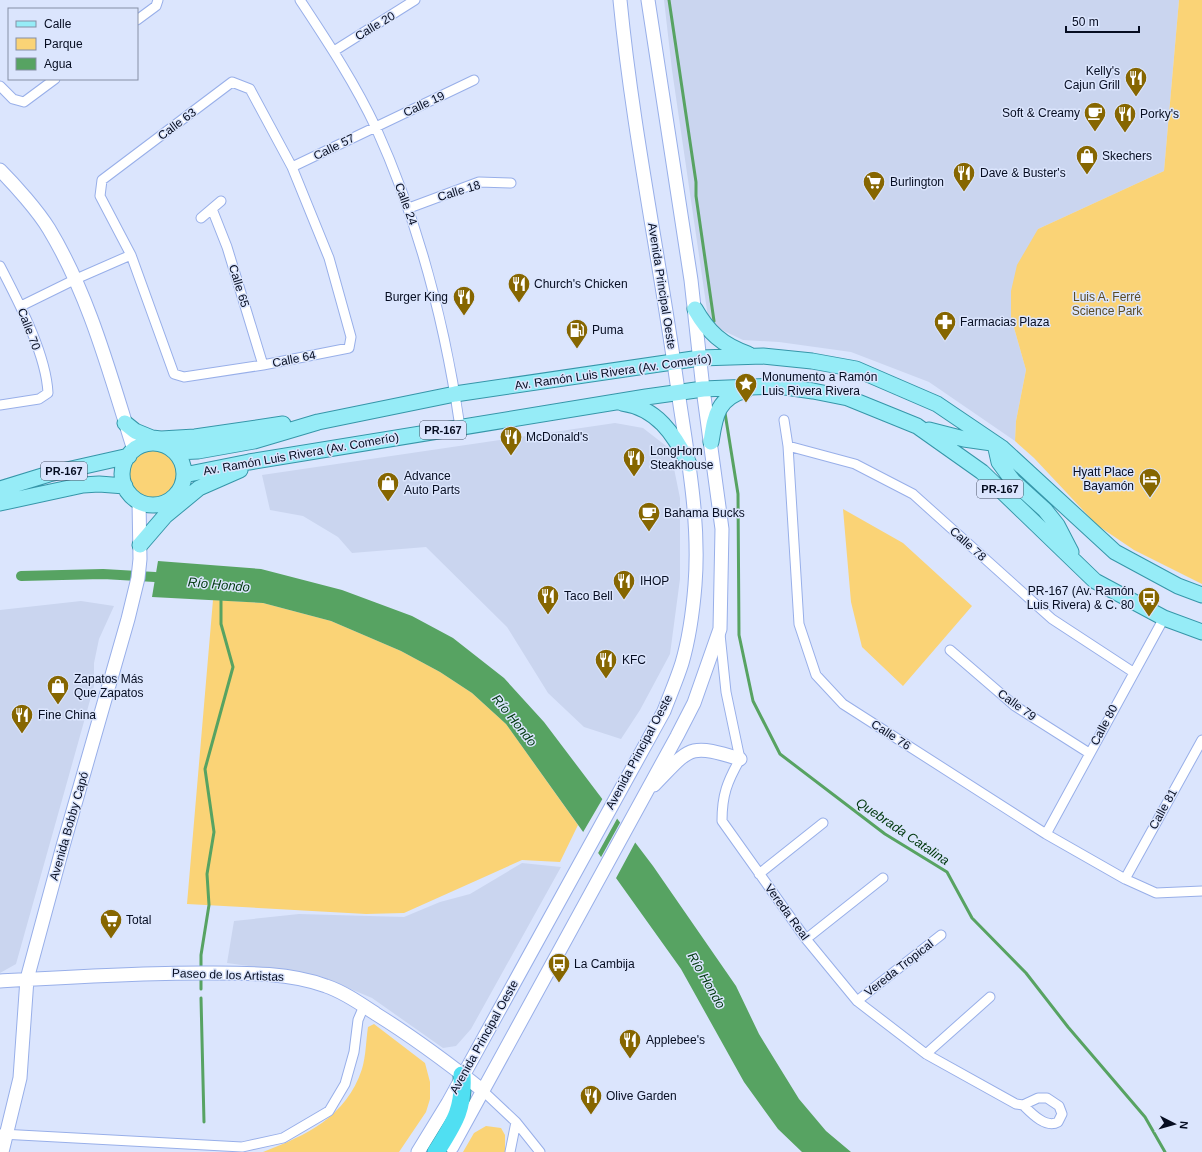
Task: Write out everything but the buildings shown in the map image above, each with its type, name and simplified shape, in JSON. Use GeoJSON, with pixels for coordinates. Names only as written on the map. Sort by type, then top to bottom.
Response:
{"type":"FeatureCollection","features":[{"type":"Feature","properties":{"kind":"highway"},"geometry":{"type":"LineString","coordinates":[[447,1151],[462,1104],[462,1075]]}},
{"type":"Feature","properties":{"kind":"main road","name":"Avenida Principal Oeste"},"geometry":{"type":"LineString","coordinates":[[418,1152],[554,911],[664,711],[682,662],[689,625],[695,585],[696,542],[694,505],[679,392],[635,125],[620,0]]}},
{"type":"Feature","properties":{"kind":"main road","name":"Avenida Principal Oeste"},"geometry":{"type":"LineString","coordinates":[[447,1151],[677,736],[694,703],[720,629],[722,529],[703,389],[695,309],[648,0]]}},
{"type":"Feature","properties":{"kind":"main road"},"geometry":{"type":"LineString","coordinates":[[0,170],[48,228],[76,279],[108,363],[125,423],[131,453],[123,470],[125,486],[131,495],[139,501],[157,504],[168,501],[178,493],[184,475],[181,460],[175,452]]}},
{"type":"Feature","properties":{"kind":"main road"},"geometry":{"type":"LineString","coordinates":[[695,309],[703,323],[719,340],[732,348],[756,356]]}},
{"type":"Feature","properties":{"kind":"main road","name":"Av. Ramón Luis Rivera (Av. Comerío)"},"geometry":{"type":"LineString","coordinates":[[175,452],[198,451],[254,441],[318,422],[455,394],[700,358],[756,356],[812,360],[856,369],[938,404],[1002,448],[1115,552],[1178,586],[1202,595]]}},
{"type":"Feature","properties":{"kind":"main road","name":"Av. Ramón Luis Rivera (Av. Comerío)"},"geometry":{"type":"LineString","coordinates":[[184,475],[249,462],[679,392],[703,389],[760,386],[813,391],[848,398],[917,426],[982,472],[1095,581],[1164,618],[1202,632]]}},
{"type":"Feature","properties":{"kind":"main road"},"geometry":{"type":"LineString","coordinates":[[710,442],[714,424],[722,403],[731,396],[760,386]]}},
{"type":"Feature","properties":{"kind":"main road"},"geometry":{"type":"LineString","coordinates":[[615,402],[634,404],[650,412],[660,420],[670,431],[689,464]]}},
{"type":"Feature","properties":{"kind":"main road"},"geometry":{"type":"LineString","coordinates":[[125,423],[135,431],[152,438],[161,439],[195,436],[294,422],[318,422]]}},
{"type":"Feature","properties":{"kind":"main road"},"geometry":{"type":"LineString","coordinates":[[917,426],[964,439],[995,444],[999,462],[1013,481],[1045,510],[1057,526],[1078,565]]}},
{"type":"Feature","properties":{"kind":"main road","name":"PR-167"},"geometry":{"type":"LineString","coordinates":[[0,489],[49,474],[131,453],[144,445],[155,443],[166,446],[175,452]]}},
{"type":"Feature","properties":{"kind":"main road"},"geometry":{"type":"LineString","coordinates":[[140,545],[165,516],[194,492],[238,471],[249,462]]}},
{"type":"Feature","properties":{"kind":"main road","name":"PR-167"},"geometry":{"type":"LineString","coordinates":[[0,503],[83,485],[99,484],[125,486]]}},
{"type":"Feature","properties":{"kind":"main road","name":"Avenida Bobby Capó"},"geometry":{"type":"LineString","coordinates":[[2,1152],[4,1133],[20,1078],[27,979],[138,578],[140,545],[139,501]]}},
{"type":"Feature","properties":{"kind":"main road"},"geometry":{"type":"LineString","coordinates":[[642,798],[685,754],[692,750],[704,749],[740,759]]}},
{"type":"Feature","properties":{"kind":"main road","name":"Paseo de los Artistas"},"geometry":{"type":"LineString","coordinates":[[0,981],[165,973],[274,975],[309,980],[328,986],[364,1006],[405,1032],[482,1090]]}},
{"type":"Feature","properties":{"kind":"street"},"geometry":{"type":"LineString","coordinates":[[138,19],[156,6],[158,0]]}},
{"type":"Feature","properties":{"kind":"street","name":"Calle 24"},"geometry":{"type":"LineString","coordinates":[[300,0],[334,51],[375,127],[409,208],[428,268],[455,394],[460,428]]}},
{"type":"Feature","properties":{"kind":"street","name":"Calle 20"},"geometry":{"type":"LineString","coordinates":[[334,51],[414,0]]}},
{"type":"Feature","properties":{"kind":"street"},"geometry":{"type":"LineString","coordinates":[[0,86],[13,98],[24,102],[54,80]]}},
{"type":"Feature","properties":{"kind":"street","name":"Calle 19"},"geometry":{"type":"LineString","coordinates":[[375,127],[474,80]]}},
{"type":"Feature","properties":{"kind":"street","name":"Calle 63"},"geometry":{"type":"LineString","coordinates":[[131,255],[100,196],[102,180],[232,82],[250,89],[292,166]]}},
{"type":"Feature","properties":{"kind":"street","name":"Calle 57"},"geometry":{"type":"LineString","coordinates":[[292,166],[375,127]]}},
{"type":"Feature","properties":{"kind":"street","name":"Calle 64"},"geometry":{"type":"LineString","coordinates":[[131,255],[174,374],[184,377],[263,365],[349,348],[351,337],[329,258],[292,166]]}},
{"type":"Feature","properties":{"kind":"street","name":"Calle 18"},"geometry":{"type":"LineString","coordinates":[[409,208],[479,182],[511,183]]}},
{"type":"Feature","properties":{"kind":"street"},"geometry":{"type":"LineString","coordinates":[[200,218],[221,201]]}},
{"type":"Feature","properties":{"kind":"street","name":"Calle 65"},"geometry":{"type":"LineString","coordinates":[[212,209],[227,247],[263,365]]}},
{"type":"Feature","properties":{"kind":"street"},"geometry":{"type":"LineString","coordinates":[[21,306],[76,279],[131,255]]}},
{"type":"Feature","properties":{"kind":"street","name":"Calle 70"},"geometry":{"type":"LineString","coordinates":[[0,266],[21,306],[47,376],[48,393],[39,399],[0,405]]}},
{"type":"Feature","properties":{"kind":"street","name":"Calle 76"},"geometry":{"type":"LineString","coordinates":[[784,420],[788,446],[800,624],[816,675],[843,704],[1046,834],[1125,879],[1156,894],[1202,891]]}},
{"type":"Feature","properties":{"kind":"street","name":"Calle 78"},"geometry":{"type":"LineString","coordinates":[[788,446],[855,464],[912,494],[1052,619],[1133,672]]}},
{"type":"Feature","properties":{"kind":"street","name":"Calle 80"},"geometry":{"type":"LineString","coordinates":[[1046,834],[1133,672],[1164,618]]}},
{"type":"Feature","properties":{"kind":"street"},"geometry":{"type":"LineString","coordinates":[[720,629],[726,692],[740,759]]}},
{"type":"Feature","properties":{"kind":"street","name":"Calle 79"},"geometry":{"type":"LineString","coordinates":[[950,650],[1015,706],[1089,753]]}},
{"type":"Feature","properties":{"kind":"street","name":"Calle 81"},"geometry":{"type":"LineString","coordinates":[[1125,879],[1202,740]]}},
{"type":"Feature","properties":{"kind":"street","name":"Vereda Real"},"geometry":{"type":"LineString","coordinates":[[740,759],[731,775],[722,801],[722,821],[806,939],[857,1001],[926,1054],[1016,1104],[1022,1105]]}},
{"type":"Feature","properties":{"kind":"street"},"geometry":{"type":"LineString","coordinates":[[759,874],[823,823]]}},
{"type":"Feature","properties":{"kind":"street"},"geometry":{"type":"LineString","coordinates":[[806,939],[883,878]]}},
{"type":"Feature","properties":{"kind":"street","name":"Vereda Tropical"},"geometry":{"type":"LineString","coordinates":[[857,1001],[941,935]]}},
{"type":"Feature","properties":{"kind":"street"},"geometry":{"type":"LineString","coordinates":[[926,1054],[990,997]]}},
{"type":"Feature","properties":{"kind":"street"},"geometry":{"type":"LineString","coordinates":[[4,1133],[242,1147],[283,1138],[328,1111],[345,1084],[354,1052],[358,1020],[364,1006]]}},
{"type":"Feature","properties":{"kind":"street","name":"Paseo de los Artistas"},"geometry":{"type":"LineString","coordinates":[[482,1090],[516,1122],[540,1152]]}},
{"type":"Feature","properties":{"kind":"street"},"geometry":{"type":"LineString","coordinates":[[510,1152],[516,1122]]}},
{"type":"Feature","properties":{"kind":"shaded area"},"geometry":{"type":"Polygon","coordinates":[[[664,0],[1179,0],[1164,171],[1038,229],[1011,317],[1026,370],[1016,421],[1015,441],[929,382],[851,352],[779,342],[743,340],[709,324],[672,70],[664,0]]]}},
{"type":"Feature","properties":{"kind":"shaded area"},"geometry":{"type":"Polygon","coordinates":[[[615,423],[643,428],[670,449],[680,498],[680,579],[670,654],[640,710],[621,739],[584,727],[548,693],[507,627],[426,547],[352,553],[338,537],[303,516],[270,510],[262,475],[615,423]]]}},
{"type":"Feature","properties":{"kind":"shaded area"},"geometry":{"type":"Polygon","coordinates":[[[81,601],[114,606],[99,639],[94,663],[94,686],[16,964],[0,973],[0,610],[81,601]]]}},
{"type":"Feature","properties":{"kind":"shaded area"},"geometry":{"type":"Polygon","coordinates":[[[522,863],[561,867],[471,1029],[456,1046],[443,1048],[372,998],[320,976],[227,963],[234,921],[299,914],[404,917],[440,902],[470,894],[522,863]]]}},
{"type":"Feature","properties":{"kind":"green space","name":"Luis A. Ferré Science Park"},"geometry":{"type":"Polygon","coordinates":[[[1179,0],[1202,0],[1202,584],[1134,550],[1097,525],[1034,458],[1015,441],[1016,421],[1026,370],[1011,317],[1011,291],[1017,265],[1038,229],[1164,171],[1179,0]]]}},
{"type":"Feature","properties":{"kind":"green space"},"geometry":{"type":"Polygon","coordinates":[[[153,446],[163,448],[172,454],[178,463],[180,473],[178,483],[172,492],[163,498],[153,500],[143,498],[134,492],[128,483],[126,473],[128,463],[134,454],[143,448],[153,446]]]}},
{"type":"Feature","properties":{"kind":"green space"},"geometry":{"type":"Polygon","coordinates":[[[843,509],[903,543],[972,606],[903,686],[862,647],[851,602],[843,509]]]}},
{"type":"Feature","properties":{"kind":"green space"},"geometry":{"type":"Polygon","coordinates":[[[213,600],[263,603],[331,621],[401,651],[440,672],[472,693],[506,724],[578,825],[560,862],[522,860],[404,913],[366,914],[187,904],[213,600]]]}},
{"type":"Feature","properties":{"kind":"green space"},"geometry":{"type":"Polygon","coordinates":[[[374,1024],[425,1063],[430,1082],[430,1099],[426,1112],[399,1152],[263,1152],[295,1139],[309,1131],[335,1112],[346,1100],[355,1086],[362,1069],[368,1027],[374,1024]]]}},
{"type":"Feature","properties":{"kind":"green space"},"geometry":{"type":"Polygon","coordinates":[[[486,1126],[501,1128],[505,1135],[505,1152],[463,1152],[474,1133],[486,1126]]]}},
{"type":"Feature","properties":{"kind":"water"},"geometry":{"type":"Polygon","coordinates":[[[158,561],[261,569],[342,590],[412,616],[453,638],[504,678],[544,722],[653,866],[736,986],[759,1034],[799,1099],[826,1131],[851,1152],[802,1152],[778,1129],[744,1082],[681,969],[506,724],[472,693],[440,672],[401,651],[331,621],[263,603],[152,597],[158,561]]]}},
{"type":"Feature","properties":{"kind":"pier"},"geometry":{"type":"Polygon","coordinates":[[[603,798],[618,817],[597,855],[582,834],[603,798]]]}},
{"type":"Feature","properties":{"kind":"pier"},"geometry":{"type":"Polygon","coordinates":[[[621,821],[636,841],[615,880],[600,859],[621,821]]]}},
{"type":"Feature","properties":{"kind":"waterway"},"geometry":{"type":"LineString","coordinates":[[669,0],[696,182],[696,196],[714,321]]}},
{"type":"Feature","properties":{"kind":"waterway","name":"Quebrada Catalina"},"geometry":{"type":"LineString","coordinates":[[725,413],[738,494],[739,635],[753,701],[780,754],[885,834],[947,872],[972,918],[1026,973],[1068,1027],[1145,1117],[1165,1152]]}},
{"type":"Feature","properties":{"kind":"waterway","name":"Río Hondo"},"geometry":{"type":"LineString","coordinates":[[21,576],[103,574],[155,577]]}},
{"type":"Feature","properties":{"kind":"waterway"},"geometry":{"type":"LineString","coordinates":[[201,969],[201,955],[209,905],[207,874],[214,832],[205,769],[233,667],[221,624],[221,598]]}},
{"type":"Feature","properties":{"kind":"waterway"},"geometry":{"type":"LineString","coordinates":[[201,977],[201,989]]}},
{"type":"Feature","properties":{"kind":"waterway"},"geometry":{"type":"LineString","coordinates":[[201,998],[204,1122]]}},
{"type":"Feature","properties":{"kind":"place","name":"Kelly's Cajun Grill"},"geometry":{"type":"Point","coordinates":[1136,98]}},
{"type":"Feature","properties":{"kind":"place","name":"Soft & Creamy"},"geometry":{"type":"Point","coordinates":[1095,132]}},
{"type":"Feature","properties":{"kind":"place","name":"Porky's"},"geometry":{"type":"Point","coordinates":[1125,134]}},
{"type":"Feature","properties":{"kind":"place","name":"Skechers"},"geometry":{"type":"Point","coordinates":[1087,176]}},
{"type":"Feature","properties":{"kind":"place","name":"Dave & Buster's"},"geometry":{"type":"Point","coordinates":[964,192]}},
{"type":"Feature","properties":{"kind":"place","name":"Burlington"},"geometry":{"type":"Point","coordinates":[874,202]}},
{"type":"Feature","properties":{"kind":"place","name":"Church's Chicken"},"geometry":{"type":"Point","coordinates":[519,304]}},
{"type":"Feature","properties":{"kind":"place","name":"Burger King"},"geometry":{"type":"Point","coordinates":[464,316]}},
{"type":"Feature","properties":{"kind":"place","name":"Farmacias Plaza"},"geometry":{"type":"Point","coordinates":[945,342]}},
{"type":"Feature","properties":{"kind":"place","name":"Puma"},"geometry":{"type":"Point","coordinates":[577,350]}},
{"type":"Feature","properties":{"kind":"place","name":"Monumento a Ramón Luis Rivera Rivera"},"geometry":{"type":"Point","coordinates":[746,404]}},
{"type":"Feature","properties":{"kind":"place","name":"McDonald's"},"geometry":{"type":"Point","coordinates":[511,456]}},
{"type":"Feature","properties":{"kind":"place","name":"LongHorn Steakhouse"},"geometry":{"type":"Point","coordinates":[634,478]}},
{"type":"Feature","properties":{"kind":"place","name":"Hyatt Place Bayamón"},"geometry":{"type":"Point","coordinates":[1150,498]}},
{"type":"Feature","properties":{"kind":"place","name":"Advance Auto Parts"},"geometry":{"type":"Point","coordinates":[388,502]}},
{"type":"Feature","properties":{"kind":"place","name":"Bahama Bucks"},"geometry":{"type":"Point","coordinates":[649,532]}},
{"type":"Feature","properties":{"kind":"place","name":"IHOP"},"geometry":{"type":"Point","coordinates":[624,600]}},
{"type":"Feature","properties":{"kind":"place","name":"Taco Bell"},"geometry":{"type":"Point","coordinates":[548,616]}},
{"type":"Feature","properties":{"kind":"place","name":"PR-167 (Av. Ramón Luis Rivera) & C. 80"},"geometry":{"type":"Point","coordinates":[1149,618]}},
{"type":"Feature","properties":{"kind":"place","name":"KFC"},"geometry":{"type":"Point","coordinates":[606,680]}},
{"type":"Feature","properties":{"kind":"place","name":"Zapatos Más Que Zapatos"},"geometry":{"type":"Point","coordinates":[58,706]}},
{"type":"Feature","properties":{"kind":"place","name":"Fine China"},"geometry":{"type":"Point","coordinates":[22,734]}},
{"type":"Feature","properties":{"kind":"place","name":"Total"},"geometry":{"type":"Point","coordinates":[111,940]}},
{"type":"Feature","properties":{"kind":"place","name":"La Cambija"},"geometry":{"type":"Point","coordinates":[559,984]}},
{"type":"Feature","properties":{"kind":"place","name":"Applebee's"},"geometry":{"type":"Point","coordinates":[630,1060]}},
{"type":"Feature","properties":{"kind":"place","name":"Olive Garden"},"geometry":{"type":"Point","coordinates":[591,1116]}}]}
